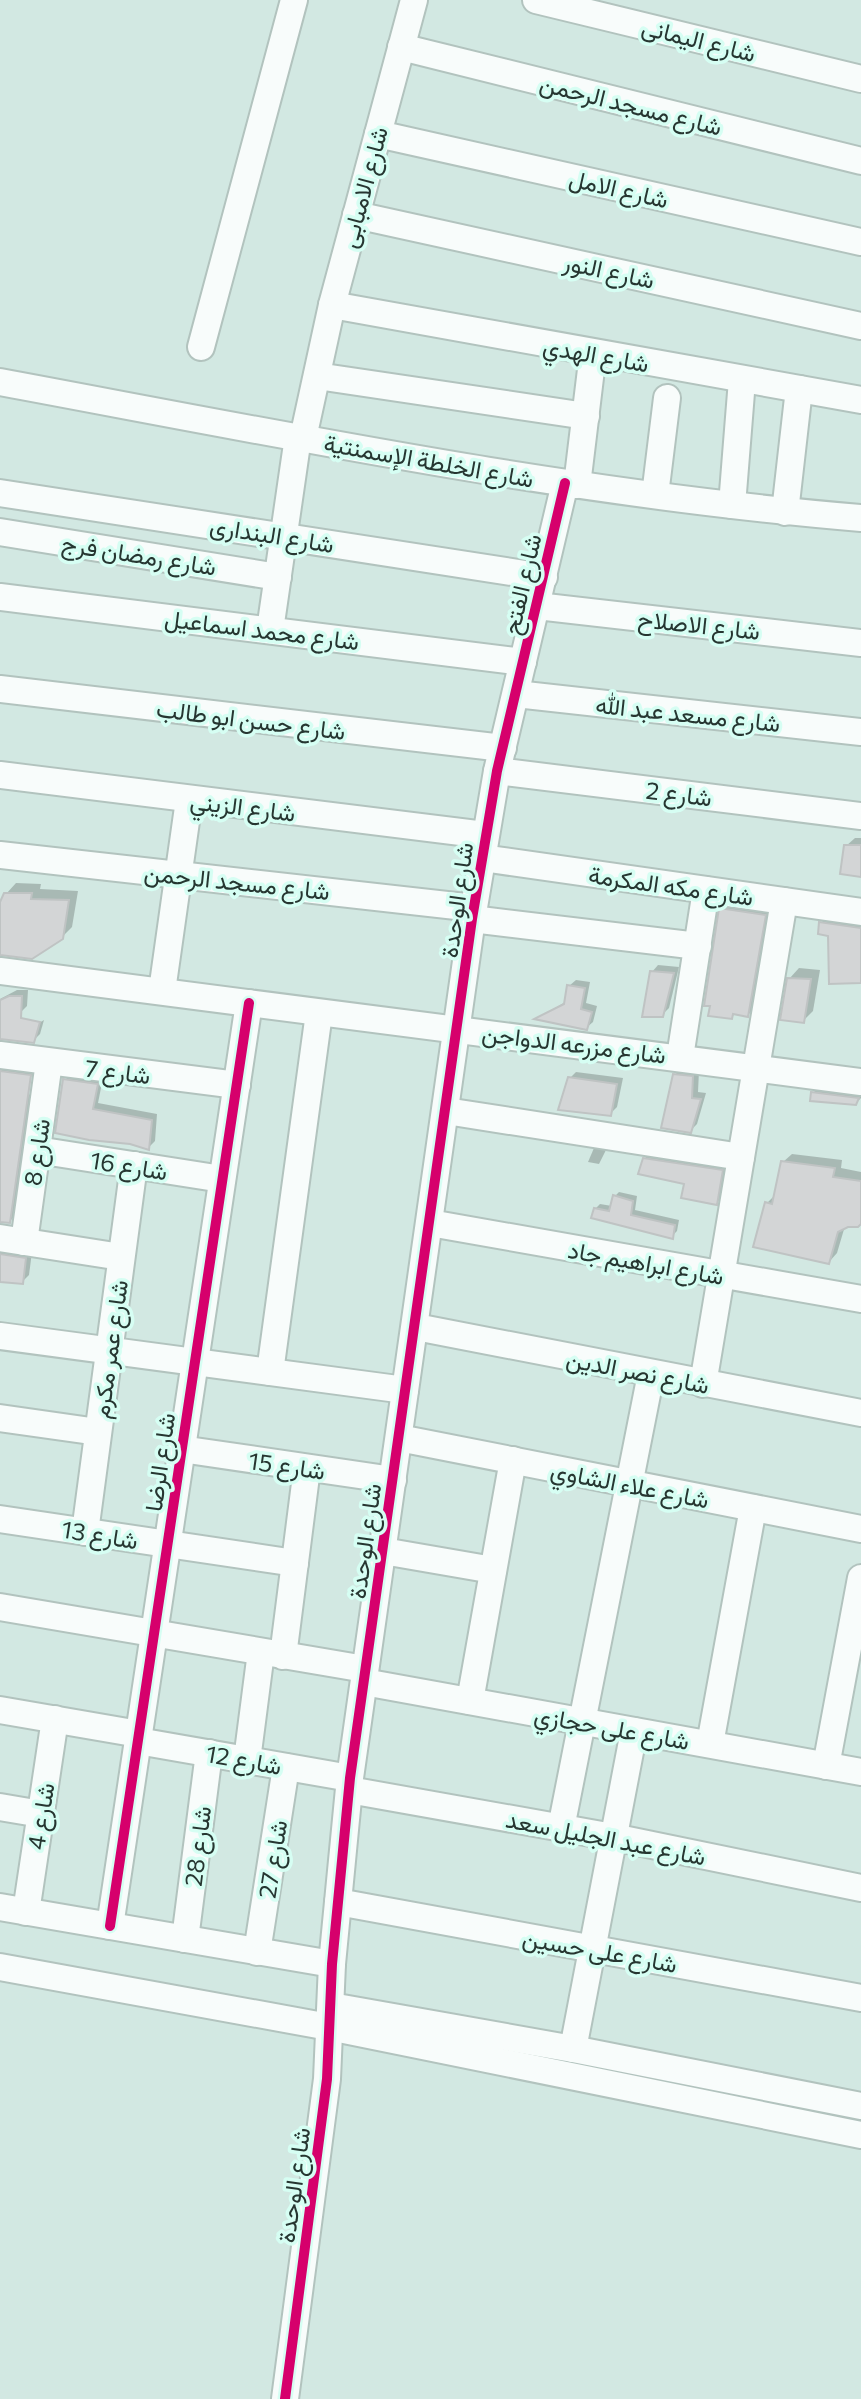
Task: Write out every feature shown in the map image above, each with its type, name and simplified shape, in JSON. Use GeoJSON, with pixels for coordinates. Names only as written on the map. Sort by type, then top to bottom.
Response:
{"type":"FeatureCollection","features":[{"type":"Feature","properties":{"kind":"street"},"geometry":{"type":"LineString","coordinates":[[201,347],[294,0]]}},
{"type":"Feature","properties":{"kind":"street","name":"شارع الامبابى"},"geometry":{"type":"LineString","coordinates":[[270,630],[300,438],[332,305],[414,0]]}},
{"type":"Feature","properties":{"kind":"street","name":"شارع اليمانى"},"geometry":{"type":"LineString","coordinates":[[536,0],[861,79]]}},
{"type":"Feature","properties":{"kind":"street","name":"شارع مسجد الرحمن"},"geometry":{"type":"LineString","coordinates":[[401,47],[861,161]]}},
{"type":"Feature","properties":{"kind":"street","name":"شارع الامل"},"geometry":{"type":"LineString","coordinates":[[378,134],[861,242]]}},
{"type":"Feature","properties":{"kind":"street","name":"شارع النور"},"geometry":{"type":"LineString","coordinates":[[356,215],[861,326]]}},
{"type":"Feature","properties":{"kind":"street","name":"شارع الهدي"},"geometry":{"type":"LineString","coordinates":[[332,305],[861,400]]}},
{"type":"Feature","properties":{"kind":"street","name":"شارع الفتح"},"geometry":{"type":"LineString","coordinates":[[516,694],[544,577],[571,484],[586,416],[593,353]]}},
{"type":"Feature","properties":{"kind":"street"},"geometry":{"type":"LineString","coordinates":[[317,376],[586,416]]}},
{"type":"Feature","properties":{"kind":"street"},"geometry":{"type":"LineString","coordinates":[[732,505],[742,380]]}},
{"type":"Feature","properties":{"kind":"street","name":"شارع الخلطة الإسمنتية"},"geometry":{"type":"LineString","coordinates":[[0,382],[571,484],[785,512],[861,518]]}},
{"type":"Feature","properties":{"kind":"street"},"geometry":{"type":"LineString","coordinates":[[785,512],[799,389]]}},
{"type":"Feature","properties":{"kind":"street"},"geometry":{"type":"LineString","coordinates":[[655,495],[667,398]]}},
{"type":"Feature","properties":{"kind":"street","name":"شارع البندارى"},"geometry":{"type":"LineString","coordinates":[[0,493],[544,577]]}},
{"type":"Feature","properties":{"kind":"street","name":"شارع رمضان فرج"},"geometry":{"type":"LineString","coordinates":[[0,532],[278,577]]}},
{"type":"Feature","properties":{"kind":"street","name":"شارع محمد اسماعيل"},"geometry":{"type":"LineString","coordinates":[[0,597],[523,662]]}},
{"type":"Feature","properties":{"kind":"street","name":"شارع الاصلاح"},"geometry":{"type":"LineString","coordinates":[[537,606],[861,643]]}},
{"type":"Feature","properties":{"kind":"street","name":"شارع حسن ابو طالب"},"geometry":{"type":"LineString","coordinates":[[0,689],[500,760]]}},
{"type":"Feature","properties":{"kind":"street","name":"شارع مسعد عبد الله"},"geometry":{"type":"LineString","coordinates":[[516,694],[861,732]]}},
{"type":"Feature","properties":{"kind":"street","name":"شارع الوحدة"},"geometry":{"type":"LineString","coordinates":[[285,2399],[324,2108],[332,1964],[350,1784],[473,914],[500,760],[516,694]]}},
{"type":"Feature","properties":{"kind":"street","name":"شارع 2"},"geometry":{"type":"LineString","coordinates":[[500,760],[861,816]]}},
{"type":"Feature","properties":{"kind":"street","name":"شارع الزيني"},"geometry":{"type":"LineString","coordinates":[[0,775],[189,800],[484,846]]}},
{"type":"Feature","properties":{"kind":"street"},"geometry":{"type":"LineString","coordinates":[[162,991],[189,800]]}},
{"type":"Feature","properties":{"kind":"street","name":"شارع مكه المكرمة"},"geometry":{"type":"LineString","coordinates":[[484,846],[706,890],[861,912]]}},
{"type":"Feature","properties":{"kind":"street","name":"شارع مسجد الرحمن"},"geometry":{"type":"LineString","coordinates":[[0,855],[178,874],[698,946]]}},
{"type":"Feature","properties":{"kind":"street"},"geometry":{"type":"LineString","coordinates":[[680,1057],[706,890]]}},
{"type":"Feature","properties":{"kind":"street"},"geometry":{"type":"LineString","coordinates":[[703,1384],[784,901]]}},
{"type":"Feature","properties":{"kind":"street","name":"شارع مزرعه الدواجن"},"geometry":{"type":"LineString","coordinates":[[0,971],[861,1082]]}},
{"type":"Feature","properties":{"kind":"street","name":"شارع الرضا"},"geometry":{"type":"LineString","coordinates":[[110,1926],[249,1003]]}},
{"type":"Feature","properties":{"kind":"street"},"geometry":{"type":"LineString","coordinates":[[270,1372],[319,1013]]}},
{"type":"Feature","properties":{"kind":"street","name":"شارع 7"},"geometry":{"type":"LineString","coordinates":[[0,1055],[237,1085]]}},
{"type":"Feature","properties":{"kind":"street","name":"شارع 8"},"geometry":{"type":"LineString","coordinates":[[12,1240],[37,1150],[49,1062]]}},
{"type":"Feature","properties":{"kind":"street"},"geometry":{"type":"LineString","coordinates":[[446,1111],[741,1157]]}},
{"type":"Feature","properties":{"kind":"street","name":"شارع 16"},"geometry":{"type":"LineString","coordinates":[[37,1150],[222,1179]]}},
{"type":"Feature","properties":{"kind":"street","name":"شارع عمر مكرم"},"geometry":{"type":"LineString","coordinates":[[85,1532],[134,1165]]}},
{"type":"Feature","properties":{"kind":"street","name":"شارع ابراهيم جاد"},"geometry":{"type":"LineString","coordinates":[[430,1223],[861,1299]]}},
{"type":"Feature","properties":{"kind":"street"},"geometry":{"type":"LineString","coordinates":[[12,1240],[121,1257]]}},
{"type":"Feature","properties":{"kind":"street","name":"شارع نصر الدين"},"geometry":{"type":"LineString","coordinates":[[416,1327],[861,1413]]}},
{"type":"Feature","properties":{"kind":"street"},"geometry":{"type":"LineString","coordinates":[[0,1336],[405,1390]]}},
{"type":"Feature","properties":{"kind":"street"},"geometry":{"type":"LineString","coordinates":[[561,1828],[651,1374]]}},
{"type":"Feature","properties":{"kind":"street"},"geometry":{"type":"LineString","coordinates":[[0,1418],[98,1432]]}},
{"type":"Feature","properties":{"kind":"street","name":"شارع علاء الشاوي"},"geometry":{"type":"LineString","coordinates":[[399,1438],[861,1529]]}},
{"type":"Feature","properties":{"kind":"street","name":"شارع 15"},"geometry":{"type":"LineString","coordinates":[[181,1449],[393,1480]]}},
{"type":"Feature","properties":{"kind":"street"},"geometry":{"type":"LineString","coordinates":[[470,1701],[513,1460]]}},
{"type":"Feature","properties":{"kind":"street"},"geometry":{"type":"LineString","coordinates":[[247,1760],[295,1563],[307,1468]]}},
{"type":"Feature","properties":{"kind":"street"},"geometry":{"type":"LineString","coordinates":[[710,1744],[753,1508]]}},
{"type":"Feature","properties":{"kind":"street","name":"شارع 13"},"geometry":{"type":"LineString","coordinates":[[0,1519],[295,1563]]}},
{"type":"Feature","properties":{"kind":"street"},"geometry":{"type":"LineString","coordinates":[[383,1551],[493,1570]]}},
{"type":"Feature","properties":{"kind":"street"},"geometry":{"type":"LineString","coordinates":[[826,1766],[861,1578]]}},
{"type":"Feature","properties":{"kind":"street","name":"شارع على حجازي"},"geometry":{"type":"LineString","coordinates":[[0,1607],[272,1654],[470,1701],[861,1772]]}},
{"type":"Feature","properties":{"kind":"street","name":"شارع 12"},"geometry":{"type":"LineString","coordinates":[[0,1710],[286,1767],[350,1784]]}},
{"type":"Feature","properties":{"kind":"street","name":"شارع 4"},"geometry":{"type":"LineString","coordinates":[[13,1910],[41,1814],[55,1719]]}},
{"type":"Feature","properties":{"kind":"street"},"geometry":{"type":"LineString","coordinates":[[573,2049],[634,1731]]}},
{"type":"Feature","properties":{"kind":"street","name":"شارع 28"},"geometry":{"type":"LineString","coordinates":[[185,1939],[209,1753]]}},
{"type":"Feature","properties":{"kind":"street","name":"شارع 27"},"geometry":{"type":"LineString","coordinates":[[257,1952],[286,1767]]}},
{"type":"Feature","properties":{"kind":"street","name":"شارع عبد الجليل سعد"},"geometry":{"type":"LineString","coordinates":[[350,1784],[861,1888]]}},
{"type":"Feature","properties":{"kind":"street"},"geometry":{"type":"LineString","coordinates":[[0,1807],[41,1814]]}},
{"type":"Feature","properties":{"kind":"street","name":"شارع على حسين"},"geometry":{"type":"LineString","coordinates":[[338,1902],[861,1998]]}},
{"type":"Feature","properties":{"kind":"street"},"geometry":{"type":"LineString","coordinates":[[13,1910],[332,1964]]}},
{"type":"Feature","properties":{"kind":"street"},"geometry":{"type":"LineString","coordinates":[[0,1967],[330,2017],[573,2049],[861,2106]]}},
{"type":"Feature","properties":{"kind":"street"},"geometry":{"type":"LineString","coordinates":[[330,2017],[861,2135]]}},
{"type":"Feature","properties":{"kind":"building"},"geometry":{"type":"Polygon","coordinates":[[[844,845],[861,845],[861,877],[840,874],[844,845]]]}},
{"type":"Feature","properties":{"kind":"building"},"geometry":{"type":"Polygon","coordinates":[[[4,893],[32,893],[31,899],[69,900],[63,939],[32,959],[0,955],[0,902],[4,893]]]}},
{"type":"Feature","properties":{"kind":"building"},"geometry":{"type":"Polygon","coordinates":[[[719,908],[766,915],[748,1017],[733,1014],[732,1019],[708,1016],[710,1006],[704,1006],[719,908]]]}},
{"type":"Feature","properties":{"kind":"building"},"geometry":{"type":"Polygon","coordinates":[[[819,922],[861,928],[861,983],[829,984],[828,936],[818,934],[819,922]]]}},
{"type":"Feature","properties":{"kind":"building"},"geometry":{"type":"Polygon","coordinates":[[[650,971],[674,973],[663,1017],[642,1017],[650,971]]]}},
{"type":"Feature","properties":{"kind":"building"},"geometry":{"type":"Polygon","coordinates":[[[787,978],[811,979],[804,1023],[780,1020],[787,978]]]}},
{"type":"Feature","properties":{"kind":"building"},"geometry":{"type":"Polygon","coordinates":[[[567,985],[585,988],[581,1009],[592,1012],[587,1030],[534,1019],[564,1004],[567,985]]]}},
{"type":"Feature","properties":{"kind":"building"},"geometry":{"type":"Polygon","coordinates":[[[22,996],[21,1018],[40,1022],[34,1043],[0,1039],[0,1000],[22,996]]]}},
{"type":"Feature","properties":{"kind":"building"},"geometry":{"type":"Polygon","coordinates":[[[0,1071],[31,1075],[10,1223],[0,1222],[0,1071]]]}},
{"type":"Feature","properties":{"kind":"building"},"geometry":{"type":"Polygon","coordinates":[[[673,1074],[693,1076],[692,1098],[701,1099],[691,1133],[661,1128],[673,1074]]]}},
{"type":"Feature","properties":{"kind":"building"},"geometry":{"type":"Polygon","coordinates":[[[568,1077],[617,1084],[611,1116],[558,1110],[568,1077]]]}},
{"type":"Feature","properties":{"kind":"building"},"geometry":{"type":"Polygon","coordinates":[[[63,1079],[98,1084],[93,1109],[152,1120],[149,1150],[130,1144],[55,1133],[63,1079]]]}},
{"type":"Feature","properties":{"kind":"building"},"geometry":{"type":"Polygon","coordinates":[[[811,1092],[859,1098],[856,1105],[810,1101],[811,1092]]]}},
{"type":"Feature","properties":{"kind":"building"},"geometry":{"type":"Polygon","coordinates":[[[643,1158],[723,1170],[717,1205],[681,1198],[684,1184],[638,1174],[643,1158]]]}},
{"type":"Feature","properties":{"kind":"building"},"geometry":{"type":"Polygon","coordinates":[[[781,1161],[835,1168],[833,1177],[861,1181],[861,1224],[838,1232],[829,1264],[753,1247],[765,1202],[772,1204],[781,1161]]]}},
{"type":"Feature","properties":{"kind":"building"},"geometry":{"type":"Polygon","coordinates":[[[613,1195],[633,1201],[631,1215],[675,1225],[673,1239],[591,1218],[594,1208],[609,1211],[613,1195]]]}},
{"type":"Feature","properties":{"kind":"building"},"geometry":{"type":"Polygon","coordinates":[[[0,1254],[26,1258],[23,1284],[0,1282],[0,1254]]]}},
{"type":"Feature","properties":{"kind":"cycle path"},"geometry":{"type":"LineString","coordinates":[[285,2399],[327,2079],[332,1964],[350,1778],[472,919],[497,771],[565,483]]}},
{"type":"Feature","properties":{"kind":"cycle path"},"geometry":{"type":"LineString","coordinates":[[110,1926],[249,1003]]}}]}
